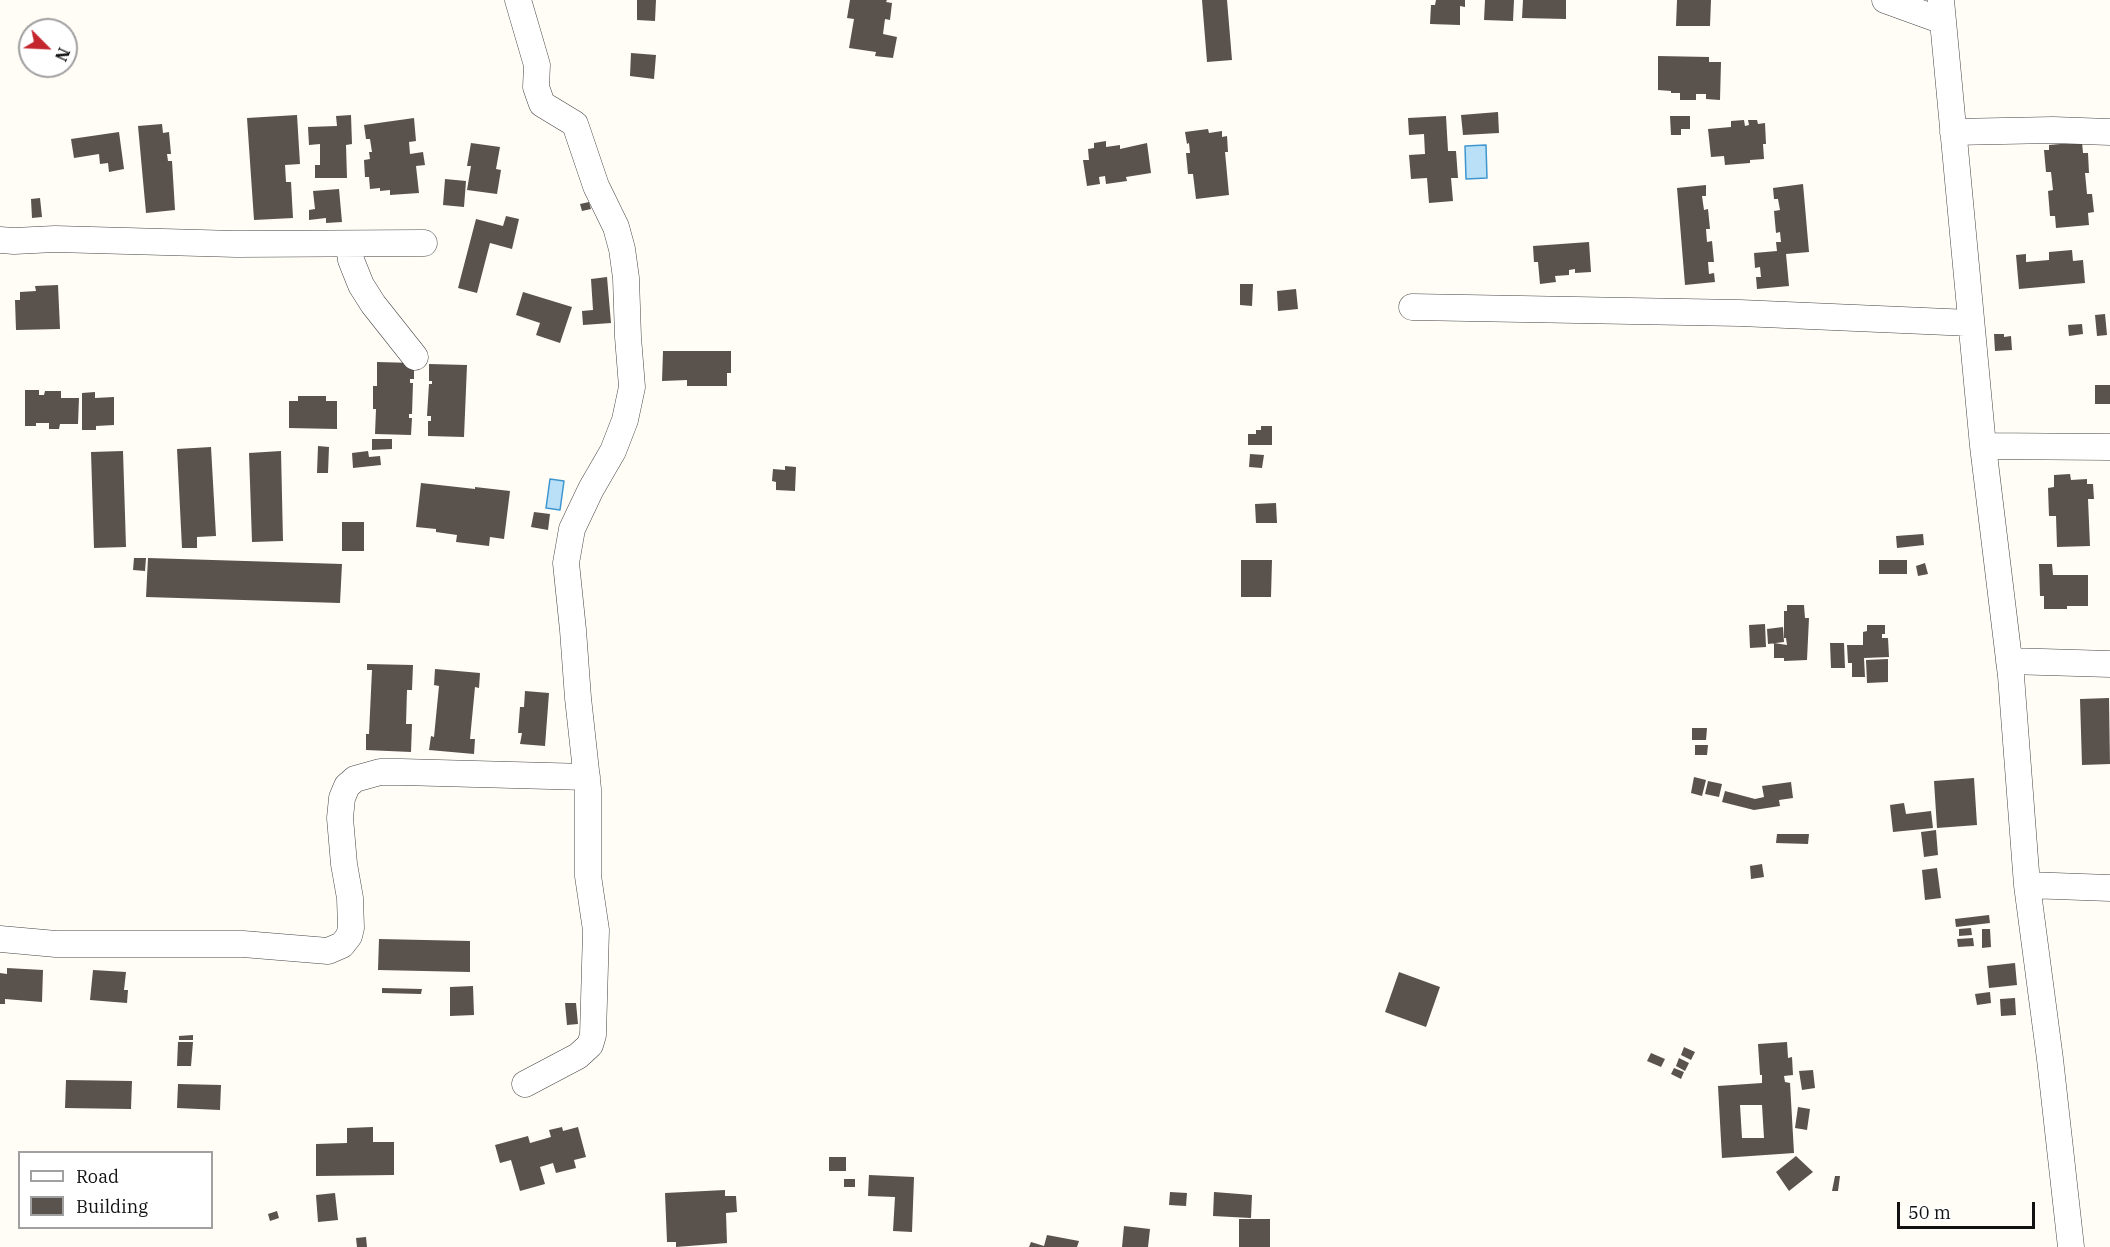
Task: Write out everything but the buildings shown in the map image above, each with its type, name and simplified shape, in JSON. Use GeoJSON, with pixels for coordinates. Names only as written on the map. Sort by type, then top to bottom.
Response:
{"type":"FeatureCollection","features":[{"type":"Feature","properties":{"kind":"street"},"geometry":{"type":"LineString","coordinates":[[519,0],[537,65],[536,87],[542,104],[574,124],[596,186],[616,227],[626,278],[632,387],[625,420],[613,451],[572,529],[566,563],[588,789],[588,876],[596,930],[593,1035],[590,1045],[578,1056],[525,1084]]}},
{"type":"Feature","properties":{"kind":"street"},"geometry":{"type":"LineString","coordinates":[[1885,0],[1942,10],[1983,446],[2009,662],[2027,885],[2050,1059],[2071,1247]]}},
{"type":"Feature","properties":{"kind":"street"},"geometry":{"type":"LineString","coordinates":[[1953,132],[2110,132]]}},
{"type":"Feature","properties":{"kind":"street"},"geometry":{"type":"LineString","coordinates":[[0,240],[55,239],[236,244],[424,243]]}},
{"type":"Feature","properties":{"kind":"street"},"geometry":{"type":"LineString","coordinates":[[349,244],[351,260],[367,295],[415,357]]}},
{"type":"Feature","properties":{"kind":"street"},"geometry":{"type":"LineString","coordinates":[[1412,308],[1740,314],[1971,323]]}},
{"type":"Feature","properties":{"kind":"street"},"geometry":{"type":"LineString","coordinates":[[1983,446],[2110,447]]}},
{"type":"Feature","properties":{"kind":"street"},"geometry":{"type":"LineString","coordinates":[[2009,662],[2110,664]]}},
{"type":"Feature","properties":{"kind":"street"},"geometry":{"type":"LineString","coordinates":[[0,939],[50,944],[243,944],[328,951],[342,945],[349,936],[351,928],[350,898],[340,818],[342,798],[347,786],[355,779],[380,772],[401,771],[587,777]]}},
{"type":"Feature","properties":{"kind":"street"},"geometry":{"type":"LineString","coordinates":[[2027,885],[2110,888]]}},
{"type":"Feature","properties":{"kind":"water"},"geometry":{"type":"Polygon","coordinates":[[[1486,145],[1487,178],[1466,179],[1465,146],[1486,145]]]}},
{"type":"Feature","properties":{"kind":"water"},"geometry":{"type":"Polygon","coordinates":[[[550,479],[564,481],[560,510],[546,508],[550,479]]]}}]}
